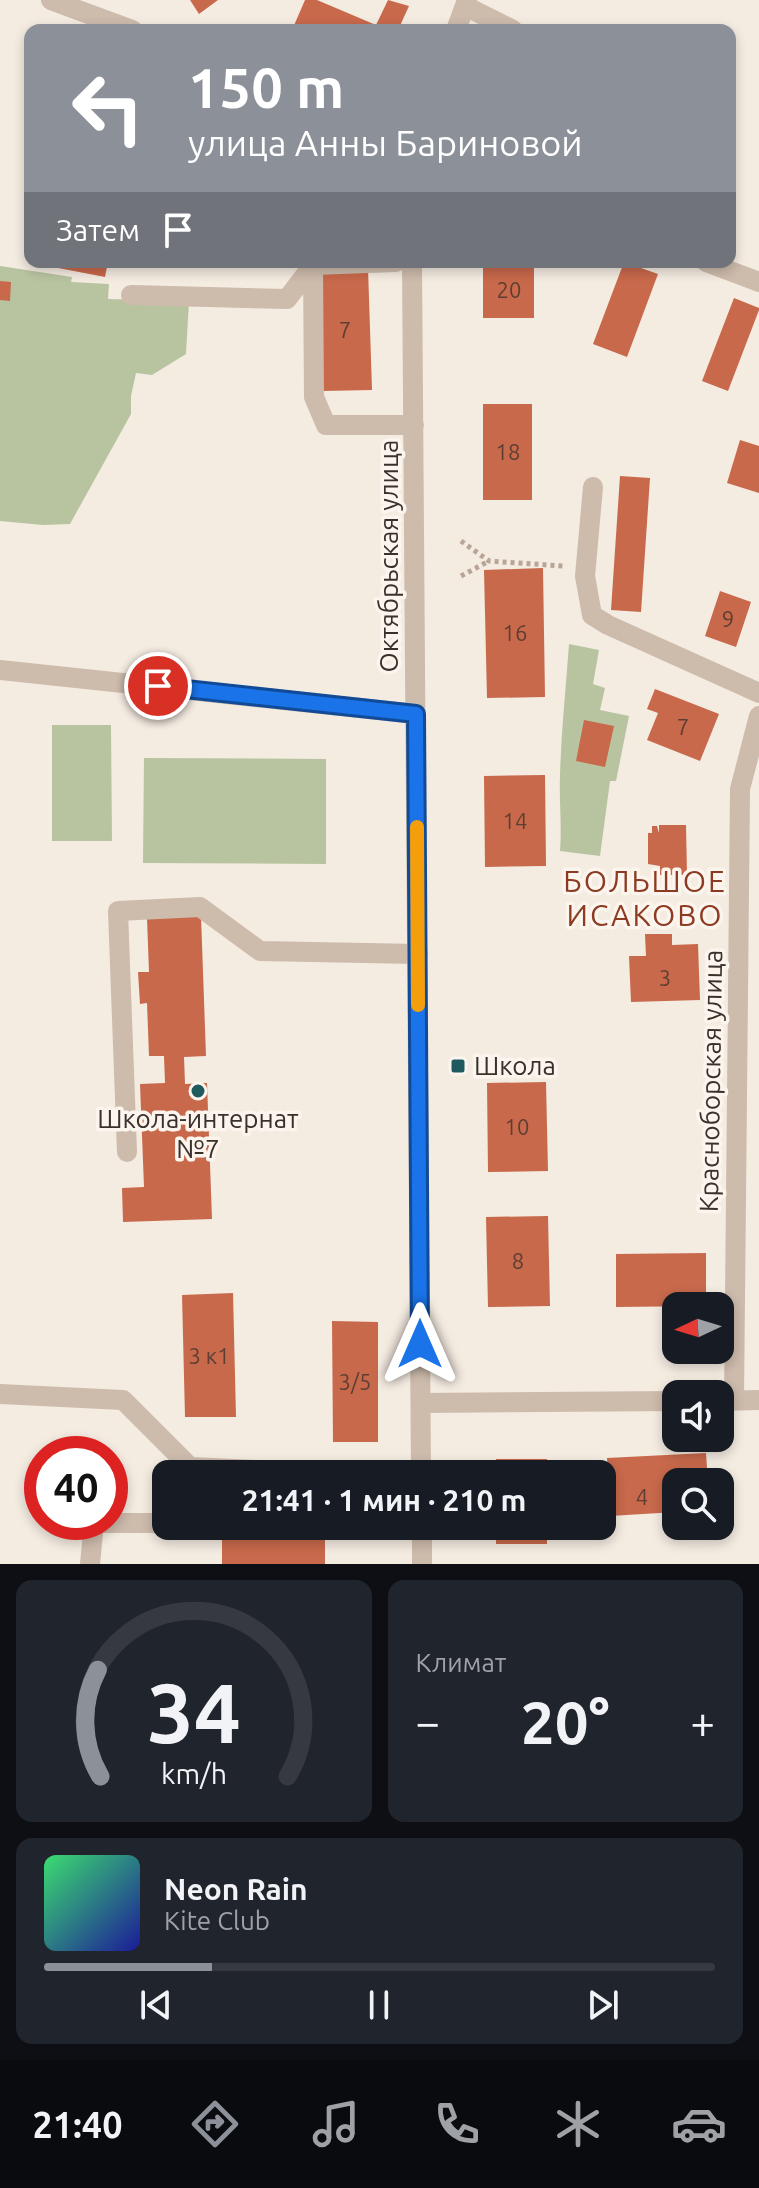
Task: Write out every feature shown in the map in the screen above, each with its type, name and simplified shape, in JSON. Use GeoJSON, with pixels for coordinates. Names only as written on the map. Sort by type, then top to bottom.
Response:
{"type":"FeatureCollection","features":[{"type":"Feature","properties":{"kind":"street"},"geometry":{"type":"LineString","coordinates":[[51,0],[104,9],[124,24]]}},
{"type":"Feature","properties":{"kind":"street"},"geometry":{"type":"LineString","coordinates":[[458,24],[466,3],[503,24]]}},
{"type":"Feature","properties":{"kind":"street"},"geometry":{"type":"LineString","coordinates":[[131,295],[287,299],[311,268]]}},
{"type":"Feature","properties":{"kind":"street"},"geometry":{"type":"LineString","coordinates":[[313,268],[314,397],[326,425],[414,425]]}},
{"type":"Feature","properties":{"kind":"street","name":"Октябрьская улица"},"geometry":{"type":"LineString","coordinates":[[412,268],[421,1460]]}},
{"type":"Feature","properties":{"kind":"street"},"geometry":{"type":"LineString","coordinates":[[722,268],[759,282]]}},
{"type":"Feature","properties":{"kind":"street"},"geometry":{"type":"LineString","coordinates":[[593,487],[585,576],[592,615],[759,693]]}},
{"type":"Feature","properties":{"kind":"street"},"geometry":{"type":"LineString","coordinates":[[0,670],[416,714]]}},
{"type":"Feature","properties":{"kind":"street","name":"Красноборская улица"},"geometry":{"type":"LineString","coordinates":[[727,1380],[740,789],[759,716]]}},
{"type":"Feature","properties":{"kind":"street"},"geometry":{"type":"LineString","coordinates":[[127,1152],[118,911],[200,907],[260,951],[418,954]]}},
{"type":"Feature","properties":{"kind":"street"},"geometry":{"type":"LineString","coordinates":[[0,1394],[123,1400],[183,1460]]}},
{"type":"Feature","properties":{"kind":"street"},"geometry":{"type":"LineString","coordinates":[[734,1401],[759,1400]]}},
{"type":"Feature","properties":{"kind":"street"},"geometry":{"type":"LineString","coordinates":[[421,1403],[662,1401]]}},
{"type":"Feature","properties":{"kind":"street"},"geometry":{"type":"LineString","coordinates":[[90,1564],[94,1523],[152,1523]]}},
{"type":"Feature","properties":{"kind":"street"},"geometry":{"type":"LineString","coordinates":[[422,1540],[422,1564]]}},
{"type":"Feature","properties":{"kind":"path"},"geometry":{"type":"LineString","coordinates":[[461,541],[489,561]]}},
{"type":"Feature","properties":{"kind":"path"},"geometry":{"type":"LineString","coordinates":[[461,576],[489,561],[560,565],[585,576]]}},
{"type":"Feature","properties":{"kind":"green space"},"geometry":{"type":"Polygon","coordinates":[[[0,266],[72,277],[71,282],[109,284],[108,299],[189,301],[186,354],[152,375],[136,373],[131,414],[70,524],[0,521],[0,266]]]}},
{"type":"Feature","properties":{"kind":"green space"},"geometry":{"type":"Polygon","coordinates":[[[569,644],[599,650],[593,684],[605,688],[600,710],[629,716],[616,781],[610,781],[600,856],[560,851],[561,760],[569,644]]]}},
{"type":"Feature","properties":{"kind":"green space"},"geometry":{"type":"Polygon","coordinates":[[[52,725],[111,725],[112,841],[52,841],[52,725]]]}},
{"type":"Feature","properties":{"kind":"green space"},"geometry":{"type":"Polygon","coordinates":[[[144,758],[326,759],[326,864],[143,863],[144,758]]]}},
{"type":"Feature","properties":{"kind":"building"},"geometry":{"type":"Polygon","coordinates":[[[190,0],[218,0],[199,14],[190,0]]]}},
{"type":"Feature","properties":{"kind":"building"},"geometry":{"type":"Polygon","coordinates":[[[305,0],[317,0],[374,24],[295,24],[305,0]]]}},
{"type":"Feature","properties":{"kind":"building"},"geometry":{"type":"Polygon","coordinates":[[[388,0],[409,6],[401,24],[376,24],[388,0]]]}},
{"type":"Feature","properties":{"kind":"building"},"geometry":{"type":"Polygon","coordinates":[[[58,268],[107,268],[105,277],[58,268]]]}},
{"type":"Feature","properties":{"kind":"building"},"geometry":{"type":"Polygon","coordinates":[[[368,268],[372,390],[322,391],[318,271],[368,268]]]}},
{"type":"Feature","properties":{"kind":"building"},"geometry":{"type":"Polygon","coordinates":[[[483,268],[534,268],[534,318],[483,318],[483,268]]]}},
{"type":"Feature","properties":{"kind":"building"},"geometry":{"type":"Polygon","coordinates":[[[622,268],[641,268],[658,274],[627,357],[593,344],[622,268]]]}},
{"type":"Feature","properties":{"kind":"building"},"geometry":{"type":"Polygon","coordinates":[[[0,281],[11,282],[10,301],[0,300],[0,281]]]}},
{"type":"Feature","properties":{"kind":"building"},"geometry":{"type":"Polygon","coordinates":[[[734,298],[759,310],[728,391],[702,381],[734,298]]]}},
{"type":"Feature","properties":{"kind":"building"},"geometry":{"type":"Polygon","coordinates":[[[483,404],[532,404],[532,500],[483,500],[483,404]]]}},
{"type":"Feature","properties":{"kind":"building"},"geometry":{"type":"Polygon","coordinates":[[[740,440],[759,446],[759,493],[727,483],[740,440]]]}},
{"type":"Feature","properties":{"kind":"building"},"geometry":{"type":"Polygon","coordinates":[[[620,476],[650,478],[641,612],[611,610],[620,476]]]}},
{"type":"Feature","properties":{"kind":"building"},"geometry":{"type":"Polygon","coordinates":[[[543,568],[545,697],[487,698],[484,570],[543,568]]]}},
{"type":"Feature","properties":{"kind":"building"},"geometry":{"type":"Polygon","coordinates":[[[720,591],[751,602],[736,647],[705,636],[720,591]]]}},
{"type":"Feature","properties":{"kind":"building"},"geometry":{"type":"Polygon","coordinates":[[[655,689],[719,714],[700,761],[647,740],[658,713],[647,709],[655,689]]]}},
{"type":"Feature","properties":{"kind":"building"},"geometry":{"type":"Polygon","coordinates":[[[584,720],[614,726],[605,767],[576,761],[584,720]]]}},
{"type":"Feature","properties":{"kind":"building"},"geometry":{"type":"Polygon","coordinates":[[[545,775],[546,866],[485,867],[484,776],[545,775]]]}},
{"type":"Feature","properties":{"kind":"building"},"geometry":{"type":"Polygon","coordinates":[[[659,825],[686,825],[687,875],[660,875],[660,866],[648,864],[648,833],[652,833],[652,826],[657,826],[659,833],[659,825]]]}},
{"type":"Feature","properties":{"kind":"building"},"geometry":{"type":"Polygon","coordinates":[[[201,916],[206,1056],[184,1057],[185,1084],[207,1083],[212,1219],[123,1222],[122,1188],[144,1187],[140,1084],[165,1083],[164,1056],[149,1056],[147,1003],[140,1004],[138,972],[149,972],[147,918],[201,916]]]}},
{"type":"Feature","properties":{"kind":"building"},"geometry":{"type":"Polygon","coordinates":[[[645,934],[672,934],[672,945],[698,944],[700,1000],[631,1002],[629,956],[646,956],[645,934]]]}},
{"type":"Feature","properties":{"kind":"building"},"geometry":{"type":"Polygon","coordinates":[[[546,1082],[548,1171],[488,1172],[487,1083],[546,1082]]]}},
{"type":"Feature","properties":{"kind":"building"},"geometry":{"type":"Polygon","coordinates":[[[548,1216],[550,1306],[488,1307],[486,1217],[548,1216]]]}},
{"type":"Feature","properties":{"kind":"building"},"geometry":{"type":"Polygon","coordinates":[[[706,1253],[706,1292],[662,1292],[662,1306],[616,1307],[616,1254],[706,1253]]]}},
{"type":"Feature","properties":{"kind":"building"},"geometry":{"type":"Polygon","coordinates":[[[233,1293],[236,1417],[185,1417],[182,1295],[233,1293]]]}},
{"type":"Feature","properties":{"kind":"building"},"geometry":{"type":"Polygon","coordinates":[[[332,1321],[378,1322],[378,1442],[333,1442],[332,1321]]]}},
{"type":"Feature","properties":{"kind":"building"},"geometry":{"type":"Polygon","coordinates":[[[706,1453],[707,1468],[662,1468],[662,1513],[616,1516],[616,1460],[607,1458],[706,1453]]]}},
{"type":"Feature","properties":{"kind":"building"},"geometry":{"type":"Polygon","coordinates":[[[496,1459],[547,1459],[547,1460],[496,1459]]]}},
{"type":"Feature","properties":{"kind":"building"},"geometry":{"type":"Polygon","coordinates":[[[222,1540],[325,1540],[325,1564],[222,1564],[222,1540]]]}},
{"type":"Feature","properties":{"kind":"building"},"geometry":{"type":"Polygon","coordinates":[[[496,1540],[547,1540],[547,1544],[496,1544],[496,1540]]]}},
{"type":"Feature","properties":{"kind":"slow traffic"},"geometry":{"type":"LineString","coordinates":[[417,827],[418,1005]]}},
{"type":"Feature","properties":{"kind":"place","name":"Школа"},"geometry":{"type":"Point","coordinates":[458,1066]}},
{"type":"Feature","properties":{"kind":"place","name":"Школа-интернат №7"},"geometry":{"type":"Point","coordinates":[198,1091]}},
{"type":"Feature","properties":{"kind":"district","name":"БОЛЬШОЕ ИСАКОВО"},"geometry":{"type":"Point","coordinates":[645,899]}},
{"type":"Feature","properties":{"kind":"route"},"geometry":{"type":"LineString","coordinates":[[158,686],[416,714],[420,1344]]}}]}
